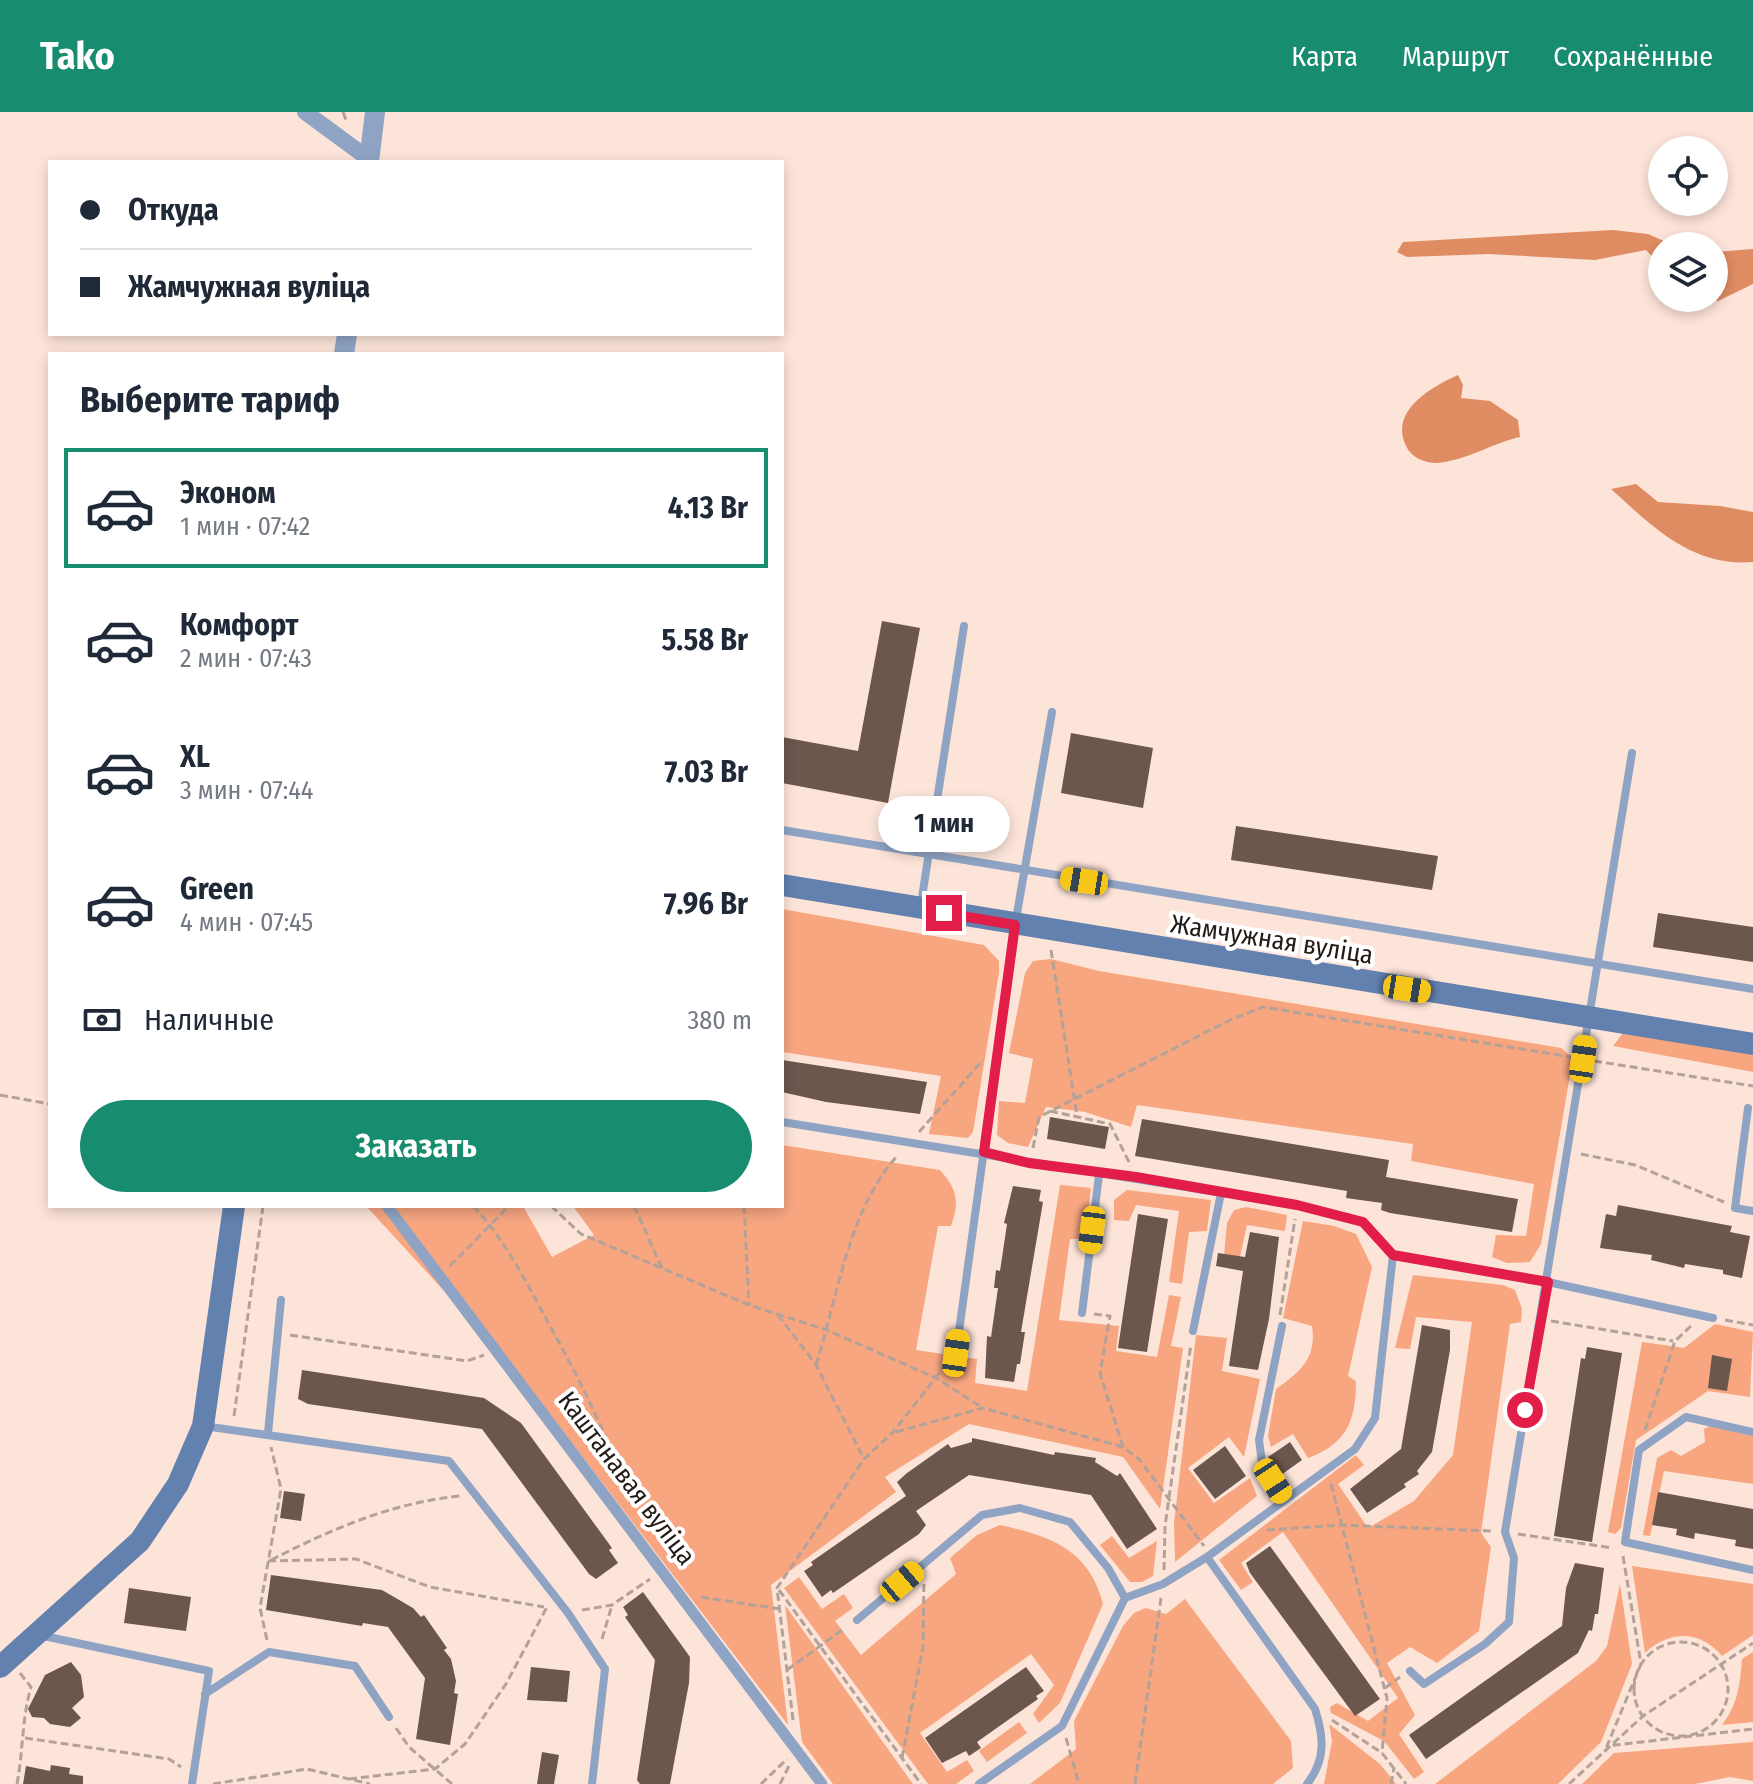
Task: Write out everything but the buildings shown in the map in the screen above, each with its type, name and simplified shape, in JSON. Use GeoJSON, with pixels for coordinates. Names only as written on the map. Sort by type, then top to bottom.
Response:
{"type":"FeatureCollection","features":[{"type":"Feature","properties":{"kind":"main road","name":"Жамчужная вуліца"},"geometry":{"type":"LineString","coordinates":[[784,885],[1753,1044]]}},
{"type":"Feature","properties":{"kind":"main road"},"geometry":{"type":"LineString","coordinates":[[4,1663],[140,1541],[178,1484],[203,1426],[234,1208]]}},
{"type":"Feature","properties":{"kind":"street"},"geometry":{"type":"LineString","coordinates":[[305,112],[369,160],[375,112]]}},
{"type":"Feature","properties":{"kind":"street","name":"Каштанавая вуліца"},"geometry":{"type":"LineString","coordinates":[[388,1208],[822,1784]]}},
{"type":"Feature","properties":{"kind":"lane"},"geometry":{"type":"LineString","coordinates":[[920,909],[964,626]]}},
{"type":"Feature","properties":{"kind":"lane"},"geometry":{"type":"LineString","coordinates":[[956,1353],[1015,925],[1052,712]]}},
{"type":"Feature","properties":{"kind":"lane"},"geometry":{"type":"LineString","coordinates":[[1410,1671],[1424,1684],[1485,1644],[1509,1622],[1514,1558],[1505,1532],[1632,753]]}},
{"type":"Feature","properties":{"kind":"lane"},"geometry":{"type":"LineString","coordinates":[[784,830],[1753,989]]}},
{"type":"Feature","properties":{"kind":"lane"},"geometry":{"type":"LineString","coordinates":[[1748,1108],[1735,1208],[1753,1211]]}},
{"type":"Feature","properties":{"kind":"lane"},"geometry":{"type":"LineString","coordinates":[[784,1122],[984,1152],[1099,1175],[1136,1177],[1297,1205],[1363,1222],[1393,1255],[1548,1282],[1713,1318]]}},
{"type":"Feature","properties":{"kind":"lane"},"geometry":{"type":"LineString","coordinates":[[1082,1313],[1099,1175]]}},
{"type":"Feature","properties":{"kind":"lane"},"geometry":{"type":"LineString","coordinates":[[1193,1331],[1221,1193]]}},
{"type":"Feature","properties":{"kind":"lane"},"geometry":{"type":"LineString","coordinates":[[979,1784],[1062,1726],[1125,1598],[1163,1584],[1207,1557],[1355,1449],[1375,1418],[1393,1255]]}},
{"type":"Feature","properties":{"kind":"lane"},"geometry":{"type":"LineString","coordinates":[[268,1433],[281,1300]]}},
{"type":"Feature","properties":{"kind":"lane"},"geometry":{"type":"LineString","coordinates":[[1282,1326],[1259,1440],[1262,1463],[1284,1498]]}},
{"type":"Feature","properties":{"kind":"lane"},"geometry":{"type":"LineString","coordinates":[[1753,1432],[1686,1417],[1639,1450],[1625,1542],[1753,1570]]}},
{"type":"Feature","properties":{"kind":"lane"},"geometry":{"type":"LineString","coordinates":[[203,1426],[449,1461],[568,1613],[605,1669],[592,1784]]}},
{"type":"Feature","properties":{"kind":"lane"},"geometry":{"type":"LineString","coordinates":[[857,1620],[982,1515],[1020,1508],[1070,1522],[1108,1568],[1125,1598]]}},
{"type":"Feature","properties":{"kind":"lane"},"geometry":{"type":"LineString","coordinates":[[1207,1557],[1315,1709],[1323,1735],[1321,1762],[1307,1784]]}},
{"type":"Feature","properties":{"kind":"lane"},"geometry":{"type":"LineString","coordinates":[[37,1634],[209,1671],[193,1780]]}},
{"type":"Feature","properties":{"kind":"lane"},"geometry":{"type":"LineString","coordinates":[[205,1694],[269,1652],[355,1666],[389,1717]]}},
{"type":"Feature","properties":{"kind":"path"},"geometry":{"type":"LineString","coordinates":[[1048,931],[1077,1116]]}},
{"type":"Feature","properties":{"kind":"path"},"geometry":{"type":"LineString","coordinates":[[1029,1163],[1039,1117],[1230,1020],[1263,1007],[1753,1086]]}},
{"type":"Feature","properties":{"kind":"path"},"geometry":{"type":"LineString","coordinates":[[816,1365],[841,1274],[877,1179],[999,1042]]}},
{"type":"Feature","properties":{"kind":"path"},"geometry":{"type":"LineString","coordinates":[[0,1095],[48,1104]]}},
{"type":"Feature","properties":{"kind":"path"},"geometry":{"type":"LineString","coordinates":[[1050,1111],[1110,1124],[1136,1177]]}},
{"type":"Feature","properties":{"kind":"path"},"geometry":{"type":"LineString","coordinates":[[1569,1152],[1635,1165],[1714,1196],[1735,1208]]}},
{"type":"Feature","properties":{"kind":"path"},"geometry":{"type":"LineString","coordinates":[[1282,1326],[1280,1318],[1297,1205]]}},
{"type":"Feature","properties":{"kind":"path"},"geometry":{"type":"LineString","coordinates":[[232,1429],[263,1208]]}},
{"type":"Feature","properties":{"kind":"path"},"geometry":{"type":"LineString","coordinates":[[475,1208],[489,1223],[520,1270],[598,1416],[643,1545]]}},
{"type":"Feature","properties":{"kind":"path"},"geometry":{"type":"LineString","coordinates":[[439,1278],[507,1208]]}},
{"type":"Feature","properties":{"kind":"path"},"geometry":{"type":"LineString","coordinates":[[553,1208],[581,1234],[749,1305],[827,1330],[936,1378],[983,1408],[1123,1447],[1139,1459],[1169,1498],[1204,1545],[1207,1557]]}},
{"type":"Feature","properties":{"kind":"path"},"geometry":{"type":"LineString","coordinates":[[635,1208],[662,1268]]}},
{"type":"Feature","properties":{"kind":"path"},"geometry":{"type":"LineString","coordinates":[[744,1208],[749,1305]]}},
{"type":"Feature","properties":{"kind":"path"},"geometry":{"type":"LineString","coordinates":[[1082,1313],[1110,1316],[1100,1373],[1123,1447]]}},
{"type":"Feature","properties":{"kind":"path"},"geometry":{"type":"LineString","coordinates":[[777,1314],[816,1365],[864,1459]]}},
{"type":"Feature","properties":{"kind":"path"},"geometry":{"type":"LineString","coordinates":[[1713,1318],[1753,1325]]}},
{"type":"Feature","properties":{"kind":"path"},"geometry":{"type":"LineString","coordinates":[[1539,1319],[1675,1341]]}},
{"type":"Feature","properties":{"kind":"path"},"geometry":{"type":"LineString","coordinates":[[1135,1784],[1163,1584],[1169,1498],[1193,1331]]}},
{"type":"Feature","properties":{"kind":"path"},"geometry":{"type":"LineString","coordinates":[[278,1333],[467,1361],[495,1351]]}},
{"type":"Feature","properties":{"kind":"path"},"geometry":{"type":"LineString","coordinates":[[780,1784],[796,1750],[777,1588],[864,1459],[893,1432],[956,1353]]}},
{"type":"Feature","properties":{"kind":"path"},"geometry":{"type":"LineString","coordinates":[[893,1432],[983,1408]]}},
{"type":"Feature","properties":{"kind":"path"},"geometry":{"type":"LineString","coordinates":[[268,1433],[281,1489],[260,1608],[269,1652]]}},
{"type":"Feature","properties":{"kind":"path"},"geometry":{"type":"LineString","coordinates":[[1327,1469],[1387,1698],[1382,1753]]}},
{"type":"Feature","properties":{"kind":"path"},"geometry":{"type":"LineString","coordinates":[[268,1561],[341,1524],[421,1500],[476,1494]]}},
{"type":"Feature","properties":{"kind":"path"},"geometry":{"type":"LineString","coordinates":[[1240,1532],[1342,1525],[1505,1532],[1622,1549],[1641,1664],[1607,1746]]}},
{"type":"Feature","properties":{"kind":"path"},"geometry":{"type":"LineString","coordinates":[[268,1561],[356,1559],[430,1587],[556,1610]]}},
{"type":"Feature","properties":{"kind":"path"},"geometry":{"type":"LineString","coordinates":[[902,1758],[923,1647],[925,1563]]}},
{"type":"Feature","properties":{"kind":"path"},"geometry":{"type":"LineString","coordinates":[[568,1613],[612,1605],[663,1570]]}},
{"type":"Feature","properties":{"kind":"path"},"geometry":{"type":"LineString","coordinates":[[777,1588],[921,1784]]}},
{"type":"Feature","properties":{"kind":"path"},"geometry":{"type":"LineString","coordinates":[[680,1594],[780,1609]]}},
{"type":"Feature","properties":{"kind":"path"},"geometry":{"type":"LineString","coordinates":[[597,1655],[612,1605]]}},
{"type":"Feature","properties":{"kind":"path"},"geometry":{"type":"LineString","coordinates":[[349,1779],[435,1769],[465,1744],[506,1684],[545,1607]]}},
{"type":"Feature","properties":{"kind":"path"},"geometry":{"type":"LineString","coordinates":[[787,1670],[857,1620]]}},
{"type":"Feature","properties":{"kind":"path"},"geometry":{"type":"LineString","coordinates":[[1676,1642],[1704,1648],[1720,1664],[1728,1682],[1723,1710],[1715,1722],[1691,1735],[1666,1734],[1643,1716],[1635,1700],[1637,1673],[1650,1653],[1676,1642]]}},
{"type":"Feature","properties":{"kind":"path"},"geometry":{"type":"LineString","coordinates":[[1569,1784],[1643,1716],[1753,1643]]}},
{"type":"Feature","properties":{"kind":"path"},"geometry":{"type":"LineString","coordinates":[[4,1663],[31,1687],[25,1709],[25,1738],[17,1784]]}},
{"type":"Feature","properties":{"kind":"path"},"geometry":{"type":"LineString","coordinates":[[1385,1688],[1410,1671]]}},
{"type":"Feature","properties":{"kind":"path"},"geometry":{"type":"LineString","coordinates":[[1315,1709],[1382,1753],[1406,1784]]}},
{"type":"Feature","properties":{"kind":"path"},"geometry":{"type":"LineString","coordinates":[[389,1717],[409,1747],[452,1784]]}},
{"type":"Feature","properties":{"kind":"path"},"geometry":{"type":"LineString","coordinates":[[1062,1726],[1079,1784]]}},
{"type":"Feature","properties":{"kind":"path"},"geometry":{"type":"LineString","coordinates":[[1607,1746],[1753,1729]]}},
{"type":"Feature","properties":{"kind":"path"},"geometry":{"type":"LineString","coordinates":[[25,1738],[169,1759],[193,1780]]}},
{"type":"Feature","properties":{"kind":"path"},"geometry":{"type":"LineString","coordinates":[[761,1784],[796,1750]]}},
{"type":"Feature","properties":{"kind":"path"},"geometry":{"type":"LineString","coordinates":[[1391,1784],[1394,1768]]}},
{"type":"Feature","properties":{"kind":"path"},"geometry":{"type":"LineString","coordinates":[[213,1784],[307,1769],[370,1784]]}},
{"type":"Feature","properties":{"kind":"shaded area"},"geometry":{"type":"Polygon","coordinates":[[[1613,230],[1648,234],[1648,252],[1595,260],[1489,254],[1407,257],[1397,252],[1403,242],[1613,230]]]}},
{"type":"Feature","properties":{"kind":"shaded area"},"geometry":{"type":"Polygon","coordinates":[[[1753,249],[1753,284],[1728,296],[1728,251],[1753,249]]]}},
{"type":"Feature","properties":{"kind":"shaded area"},"geometry":{"type":"Polygon","coordinates":[[[1458,375],[1463,385],[1461,398],[1490,401],[1518,420],[1520,437],[1447,462],[1432,463],[1418,459],[1408,450],[1402,433],[1408,411],[1436,386],[1458,375]]]}},
{"type":"Feature","properties":{"kind":"shaded area"},"geometry":{"type":"Polygon","coordinates":[[[1636,484],[1658,502],[1720,506],[1753,512],[1753,562],[1711,558],[1675,542],[1611,489],[1636,484]]]}},
{"type":"Feature","properties":{"kind":"shaded area"},"geometry":{"type":"Polygon","coordinates":[[[784,909],[984,945],[999,961],[999,972],[973,1132],[968,1138],[929,1134],[941,1076],[784,1052],[784,909]]]}},
{"type":"Feature","properties":{"kind":"shaded area"},"geometry":{"type":"Polygon","coordinates":[[[1051,959],[1099,971],[1561,1048],[1573,1058],[1541,1244],[1530,1262],[1507,1263],[1492,1257],[1496,1235],[1526,1236],[1534,1184],[1411,1161],[1413,1144],[1137,1105],[1131,1127],[1085,1112],[1046,1107],[1028,1147],[1008,1143],[997,1135],[999,1101],[1025,1103],[1033,1059],[1009,1053],[1025,973],[1033,961],[1051,959]]]}},
{"type":"Feature","properties":{"kind":"shaded area"},"geometry":{"type":"Polygon","coordinates":[[[1623,1033],[1753,1053],[1753,1072],[1613,1046],[1623,1033]]]}},
{"type":"Feature","properties":{"kind":"shaded area"},"geometry":{"type":"Polygon","coordinates":[[[784,1145],[940,1170],[953,1189],[956,1202],[951,1226],[938,1226],[916,1350],[977,1359],[975,1383],[1027,1391],[1060,1185],[1091,1188],[1085,1239],[1070,1239],[1059,1320],[1119,1326],[1116,1351],[1157,1357],[1169,1295],[1181,1297],[1171,1346],[1183,1348],[1160,1509],[1123,1457],[969,1424],[885,1477],[896,1492],[771,1585],[788,1725],[513,1366],[368,1208],[524,1208],[552,1257],[594,1235],[574,1208],[784,1208],[784,1145]]]}},
{"type":"Feature","properties":{"kind":"shaded area"},"geometry":{"type":"Polygon","coordinates":[[[1127,1190],[1211,1200],[1207,1231],[1189,1232],[1182,1284],[1169,1282],[1179,1211],[1136,1205],[1129,1221],[1114,1220],[1114,1200],[1127,1190]]]}},
{"type":"Feature","properties":{"kind":"shaded area"},"geometry":{"type":"Polygon","coordinates":[[[1246,1207],[1287,1215],[1285,1231],[1247,1225],[1240,1257],[1224,1255],[1227,1223],[1234,1210],[1246,1207]]]}},
{"type":"Feature","properties":{"kind":"shaded area"},"geometry":{"type":"Polygon","coordinates":[[[1303,1221],[1334,1226],[1356,1234],[1372,1267],[1348,1376],[1356,1381],[1351,1419],[1347,1429],[1332,1446],[1308,1458],[1293,1434],[1271,1447],[1268,1436],[1276,1389],[1305,1363],[1312,1347],[1312,1326],[1283,1318],[1303,1221]]]}},
{"type":"Feature","properties":{"kind":"shaded area"},"geometry":{"type":"Polygon","coordinates":[[[1413,1275],[1503,1285],[1515,1290],[1522,1309],[1521,1322],[1510,1324],[1481,1533],[1491,1547],[1479,1631],[1437,1663],[1410,1647],[1387,1663],[1415,1715],[1399,1734],[1424,1772],[1414,1779],[1384,1741],[1331,1713],[1330,1707],[1337,1703],[1368,1721],[1398,1698],[1283,1532],[1241,1563],[1253,1582],[1241,1590],[1219,1560],[1356,1455],[1364,1465],[1338,1484],[1368,1528],[1414,1501],[1453,1455],[1472,1322],[1416,1317],[1410,1349],[1395,1348],[1413,1275]]]}},
{"type":"Feature","properties":{"kind":"shaded area"},"geometry":{"type":"Polygon","coordinates":[[[1715,1324],[1753,1332],[1750,1397],[1708,1391],[1636,1440],[1621,1528],[1615,1534],[1608,1532],[1642,1342],[1684,1348],[1715,1324]]]}},
{"type":"Feature","properties":{"kind":"shaded area"},"geometry":{"type":"Polygon","coordinates":[[[1196,1335],[1227,1338],[1222,1371],[1260,1379],[1244,1457],[1229,1437],[1188,1468],[1214,1503],[1250,1478],[1257,1496],[1175,1562],[1174,1523],[1196,1335]]]}},
{"type":"Feature","properties":{"kind":"shaded area"},"geometry":{"type":"Polygon","coordinates":[[[1710,1426],[1753,1436],[1753,1484],[1664,1471],[1650,1536],[1643,1535],[1657,1458],[1671,1450],[1681,1456],[1705,1442],[1704,1429],[1710,1426]]]}},
{"type":"Feature","properties":{"kind":"shaded area"},"geometry":{"type":"Polygon","coordinates":[[[1000,1525],[1035,1534],[1065,1548],[1088,1570],[1103,1604],[1060,1703],[1039,1723],[1033,1714],[1054,1685],[1031,1654],[920,1733],[947,1772],[967,1760],[974,1771],[956,1784],[928,1784],[784,1588],[799,1577],[822,1609],[844,1594],[853,1608],[835,1621],[861,1655],[956,1574],[950,1558],[977,1535],[1000,1525]]]}},
{"type":"Feature","properties":{"kind":"shaded area"},"geometry":{"type":"Polygon","coordinates":[[[1112,1536],[1129,1558],[1157,1541],[1153,1576],[1142,1582],[1130,1582],[1100,1545],[1112,1536]]]}},
{"type":"Feature","properties":{"kind":"shaded area"},"geometry":{"type":"Polygon","coordinates":[[[1632,1566],[1753,1584],[1753,1635],[1722,1656],[1704,1641],[1685,1636],[1664,1640],[1645,1653],[1632,1566]]]}},
{"type":"Feature","properties":{"kind":"shaded area"},"geometry":{"type":"Polygon","coordinates":[[[1620,1584],[1632,1664],[1601,1742],[1558,1784],[1435,1784],[1596,1661],[1607,1646],[1620,1584]]]}},
{"type":"Feature","properties":{"kind":"shaded area"},"geometry":{"type":"Polygon","coordinates":[[[1185,1599],[1291,1741],[1293,1768],[1273,1784],[1030,1784],[1076,1749],[1074,1721],[1123,1626],[1134,1613],[1146,1608],[1166,1614],[1185,1599]]]}},
{"type":"Feature","properties":{"kind":"shaded area"},"geometry":{"type":"Polygon","coordinates":[[[785,1605],[913,1784],[833,1784],[802,1742],[785,1605]]]}},
{"type":"Feature","properties":{"kind":"shaded area"},"geometry":{"type":"Polygon","coordinates":[[[1753,1652],[1753,1722],[1722,1725],[1737,1694],[1742,1659],[1753,1652]]]}},
{"type":"Feature","properties":{"kind":"shaded area"},"geometry":{"type":"Polygon","coordinates":[[[1019,1722],[1027,1733],[987,1762],[979,1751],[1019,1722]]]}},
{"type":"Feature","properties":{"kind":"shaded area"},"geometry":{"type":"Polygon","coordinates":[[[1329,1724],[1380,1764],[1396,1784],[1324,1784],[1332,1741],[1329,1724]]]}},
{"type":"Feature","properties":{"kind":"shaded area"},"geometry":{"type":"Polygon","coordinates":[[[1753,1742],[1753,1781],[1730,1777],[1695,1784],[1582,1784],[1614,1753],[1753,1742]]]}},
{"type":"Feature","properties":{"kind":"route"},"geometry":{"type":"LineString","coordinates":[[944,913],[1015,925],[984,1152],[1099,1175],[1136,1177],[1297,1205],[1363,1222],[1393,1255],[1548,1282],[1525,1410]]}}]}
